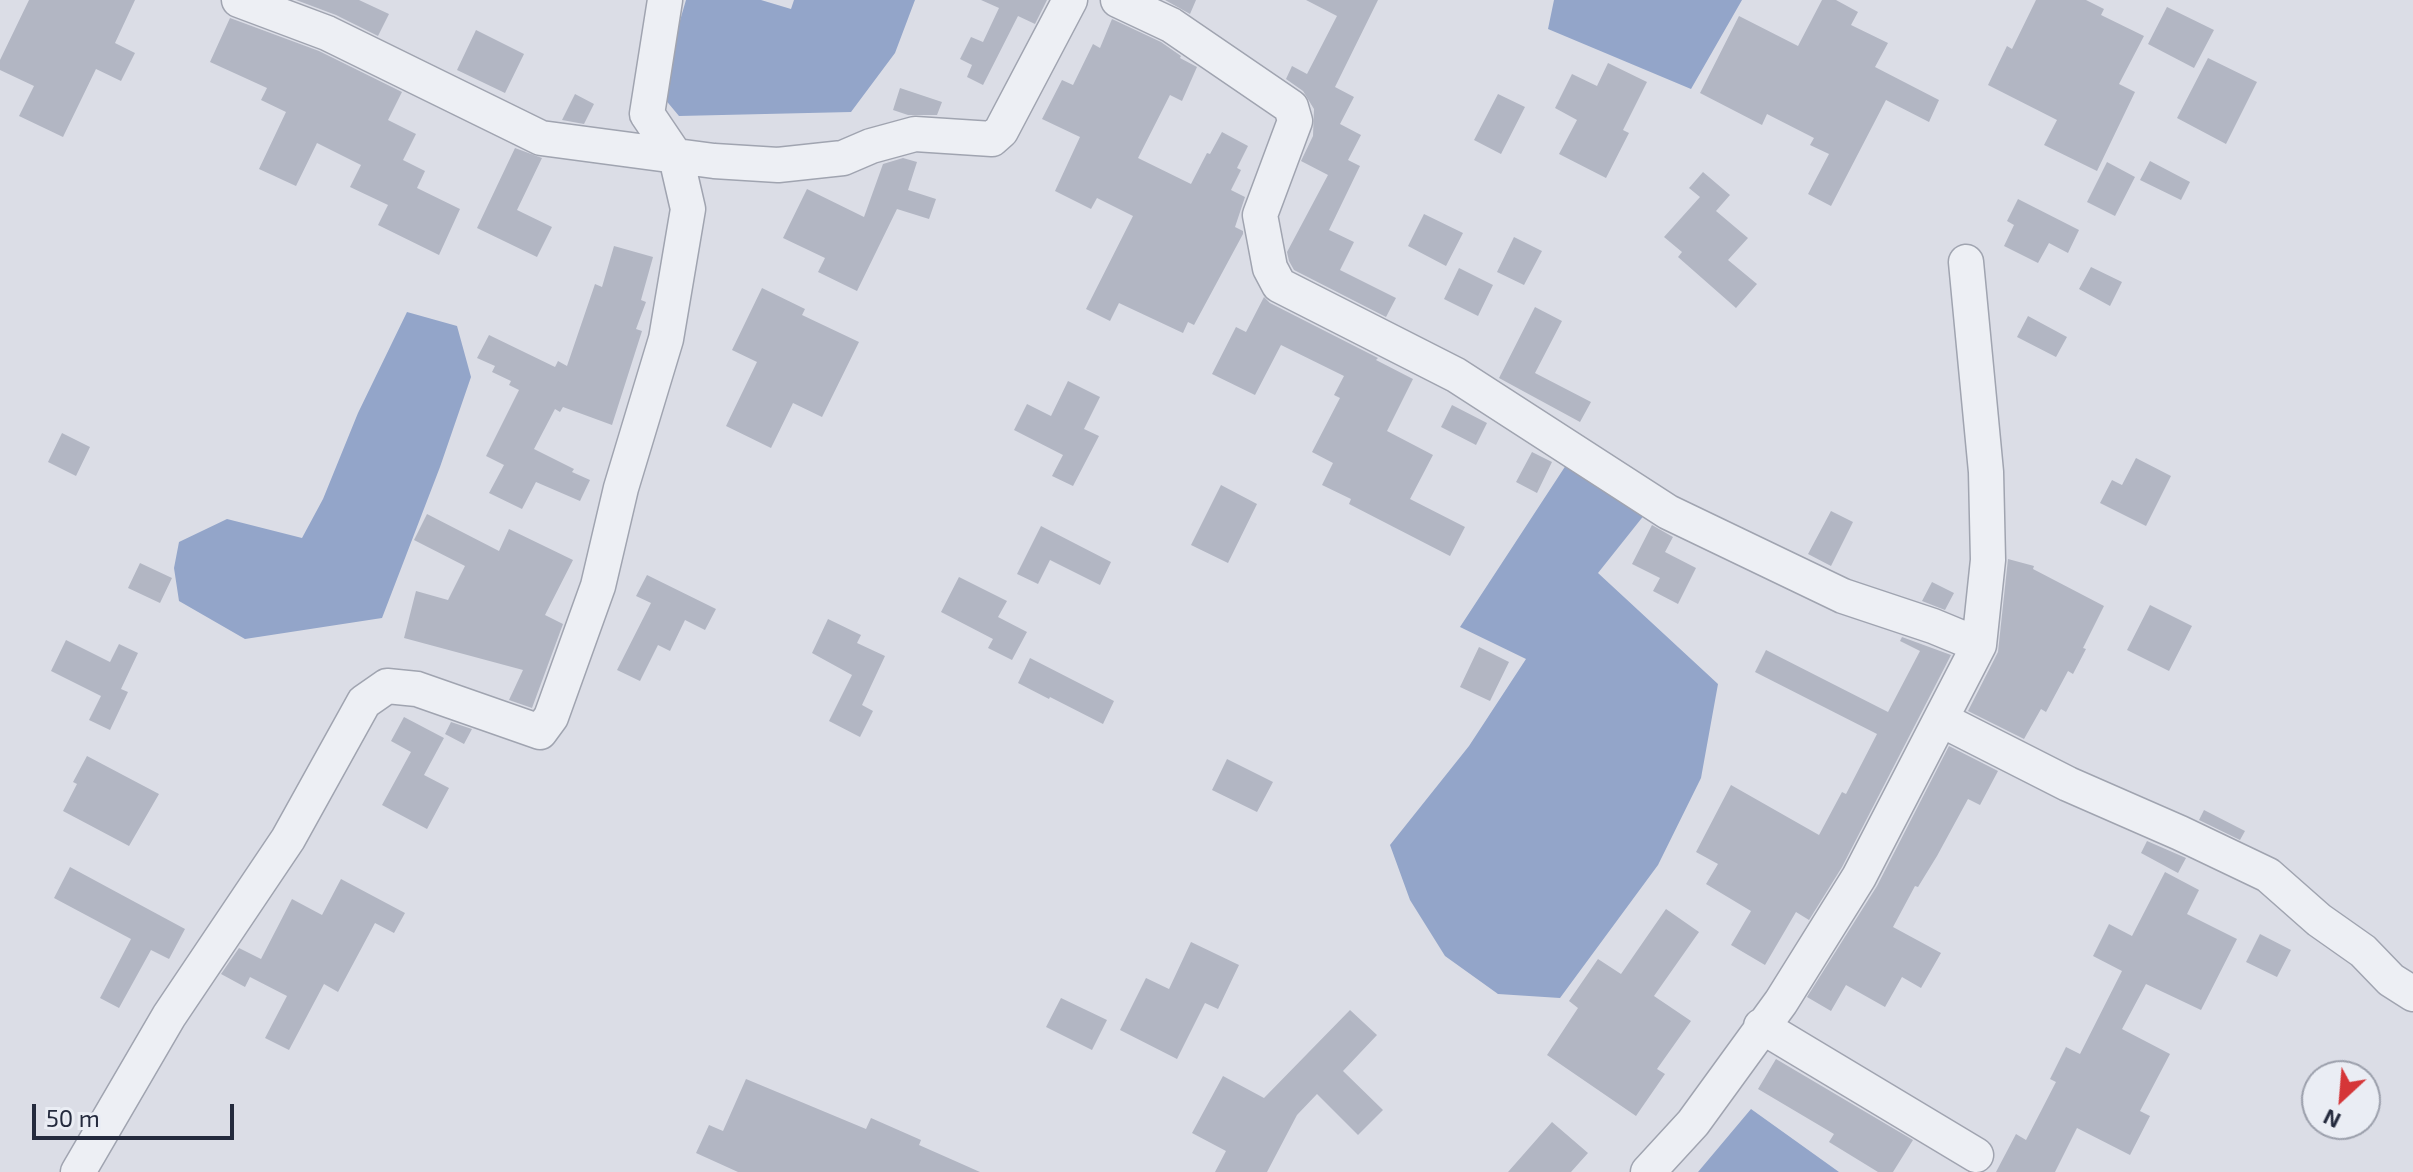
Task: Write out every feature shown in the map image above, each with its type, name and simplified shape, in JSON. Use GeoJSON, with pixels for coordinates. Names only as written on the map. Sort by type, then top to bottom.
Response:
{"type":"FeatureCollection","features":[{"type":"Feature","properties":{"kind":"street"},"geometry":{"type":"LineString","coordinates":[[239,0],[327,33],[541,138],[676,157],[778,165],[843,158],[871,146],[915,134],[992,139],[1001,131],[1070,0]]}},
{"type":"Feature","properties":{"kind":"street"},"geometry":{"type":"LineString","coordinates":[[78,1172],[169,1016],[288,839],[364,702],[387,686],[417,689],[540,732],[551,717],[598,586],[621,488],[666,339],[688,209],[676,157],[647,114],[665,0]]}},
{"type":"Feature","properties":{"kind":"street"},"geometry":{"type":"LineString","coordinates":[[1118,0],[1171,25],[1291,107],[1295,121],[1260,215],[1270,268],[1279,285],[1456,375],[1668,512],[1843,596],[1979,645]]}},
{"type":"Feature","properties":{"kind":"street"},"geometry":{"type":"LineString","coordinates":[[1648,1172],[1693,1123],[1781,1002],[1859,877],[1979,645],[1988,560],[1986,472],[1966,262]]}},
{"type":"Feature","properties":{"kind":"street"},"geometry":{"type":"LineString","coordinates":[[1942,720],[2068,784],[2268,875],[2319,920],[2363,951],[2391,980],[2413,994]]}},
{"type":"Feature","properties":{"kind":"street"},"geometry":{"type":"LineString","coordinates":[[1761,1026],[1976,1155]]}},
{"type":"Feature","properties":{"kind":"water"},"geometry":{"type":"Polygon","coordinates":[[[686,0],[761,0],[791,9],[794,0],[915,0],[895,53],[851,112],[679,116],[659,92],[686,0]]]}},
{"type":"Feature","properties":{"kind":"water"},"geometry":{"type":"Polygon","coordinates":[[[1554,0],[1742,0],[1691,89],[1548,29],[1554,0]]]}},
{"type":"Feature","properties":{"kind":"water"},"geometry":{"type":"Polygon","coordinates":[[[407,312],[457,326],[471,377],[382,618],[245,639],[179,601],[174,568],[179,542],[227,519],[302,538],[323,499],[358,413],[407,312]]]}},
{"type":"Feature","properties":{"kind":"water"},"geometry":{"type":"Polygon","coordinates":[[[1570,459],[1649,509],[1598,573],[1718,684],[1701,778],[1658,865],[1560,998],[1498,994],[1445,956],[1410,900],[1390,845],[1469,746],[1526,659],[1460,627],[1570,459]]]}},
{"type":"Feature","properties":{"kind":"water"},"geometry":{"type":"Polygon","coordinates":[[[1751,1109],[1839,1172],[1698,1172],[1751,1109]]]}},
{"type":"Feature","properties":{"kind":"building"},"geometry":{"type":"Polygon","coordinates":[[[29,0],[135,0],[115,43],[135,53],[121,81],[96,69],[63,137],[19,116],[34,86],[0,70],[0,60],[29,0]]]}},
{"type":"Feature","properties":{"kind":"building"},"geometry":{"type":"Polygon","coordinates":[[[296,0],[359,0],[389,14],[378,36],[296,0]]]}},
{"type":"Feature","properties":{"kind":"building"},"geometry":{"type":"Polygon","coordinates":[[[981,0],[1047,0],[1035,24],[1018,16],[983,85],[967,77],[972,65],[960,59],[971,37],[983,42],[999,8],[981,0]]]}},
{"type":"Feature","properties":{"kind":"building"},"geometry":{"type":"Polygon","coordinates":[[[1165,0],[1196,0],[1190,14],[1165,0]]]}},
{"type":"Feature","properties":{"kind":"building"},"geometry":{"type":"Polygon","coordinates":[[[1306,0],[1378,0],[1335,87],[1354,97],[1340,124],[1361,135],[1348,160],[1360,166],[1329,230],[1354,242],[1340,270],[1396,298],[1386,317],[1294,270],[1289,261],[1287,252],[1328,175],[1301,161],[1313,136],[1314,109],[1303,91],[1286,79],[1292,66],[1307,74],[1337,16],[1306,0]]]}},
{"type":"Feature","properties":{"kind":"building"},"geometry":{"type":"Polygon","coordinates":[[[1822,0],[1836,0],[1858,12],[1851,25],[1888,43],[1875,67],[1939,100],[1929,122],[1886,100],[1831,206],[1808,194],[1829,154],[1810,145],[1814,138],[1767,114],[1762,125],[1700,93],[1739,16],[1798,46],[1822,0]]]}},
{"type":"Feature","properties":{"kind":"building"},"geometry":{"type":"Polygon","coordinates":[[[2036,0],[2086,0],[2104,9],[2101,15],[2144,36],[2119,84],[2135,92],[2097,171],[2044,145],[2057,120],[1988,85],[2007,46],[2012,49],[2036,0]]]}},
{"type":"Feature","properties":{"kind":"building"},"geometry":{"type":"Polygon","coordinates":[[[2167,7],[2214,30],[2194,68],[2148,44],[2167,7]]]}},
{"type":"Feature","properties":{"kind":"building"},"geometry":{"type":"Polygon","coordinates":[[[230,18],[319,51],[402,92],[388,120],[416,134],[403,160],[425,171],[417,188],[460,209],[439,255],[378,225],[388,205],[350,187],[361,165],[317,143],[296,186],[259,169],[286,112],[261,100],[267,88],[210,62],[230,18]]]}},
{"type":"Feature","properties":{"kind":"building"},"geometry":{"type":"Polygon","coordinates":[[[1112,19],[1161,42],[1197,67],[1182,101],[1170,95],[1138,158],[1191,184],[1222,132],[1248,146],[1231,190],[1245,197],[1235,227],[1243,234],[1194,325],[1188,322],[1183,333],[1119,303],[1110,321],[1086,309],[1133,216],[1097,198],[1091,209],[1055,191],[1080,137],[1042,119],[1062,80],[1073,85],[1093,44],[1100,48],[1112,19]]]}},
{"type":"Feature","properties":{"kind":"building"},"geometry":{"type":"Polygon","coordinates":[[[476,30],[524,54],[505,93],[457,70],[476,30]]]}},
{"type":"Feature","properties":{"kind":"building"},"geometry":{"type":"Polygon","coordinates":[[[2208,58],[2257,82],[2226,144],[2177,118],[2208,58]]]}},
{"type":"Feature","properties":{"kind":"building"},"geometry":{"type":"Polygon","coordinates":[[[1608,63],[1647,82],[1623,130],[1629,133],[1606,178],[1559,154],[1577,120],[1555,108],[1572,74],[1597,86],[1608,63]]]}},
{"type":"Feature","properties":{"kind":"building"},"geometry":{"type":"Polygon","coordinates":[[[900,88],[942,102],[937,115],[908,115],[893,110],[900,88]]]}},
{"type":"Feature","properties":{"kind":"building"},"geometry":{"type":"Polygon","coordinates":[[[575,94],[594,104],[584,124],[562,120],[575,94]]]}},
{"type":"Feature","properties":{"kind":"building"},"geometry":{"type":"Polygon","coordinates":[[[1498,94],[1525,107],[1501,154],[1474,140],[1498,94]]]}},
{"type":"Feature","properties":{"kind":"building"},"geometry":{"type":"Polygon","coordinates":[[[515,148],[542,158],[517,210],[552,227],[537,257],[477,228],[515,148]]]}},
{"type":"Feature","properties":{"kind":"building"},"geometry":{"type":"Polygon","coordinates":[[[903,158],[917,162],[908,190],[936,199],[929,219],[897,209],[857,291],[818,272],[825,258],[783,238],[807,189],[864,217],[883,164],[903,158]]]}},
{"type":"Feature","properties":{"kind":"building"},"geometry":{"type":"Polygon","coordinates":[[[2150,161],[2190,182],[2181,200],[2140,180],[2150,161]]]}},
{"type":"Feature","properties":{"kind":"building"},"geometry":{"type":"Polygon","coordinates":[[[2107,162],[2135,177],[2115,216],[2087,202],[2107,162]]]}},
{"type":"Feature","properties":{"kind":"building"},"geometry":{"type":"Polygon","coordinates":[[[1703,172],[1730,195],[1716,211],[1748,238],[1728,260],[1757,284],[1736,308],[1678,257],[1682,252],[1664,237],[1700,197],[1689,188],[1703,172]]]}},
{"type":"Feature","properties":{"kind":"building"},"geometry":{"type":"Polygon","coordinates":[[[2018,199],[2079,230],[2068,253],[2049,243],[2038,263],[2004,246],[2014,225],[2007,221],[2018,199]]]}},
{"type":"Feature","properties":{"kind":"building"},"geometry":{"type":"Polygon","coordinates":[[[1424,214],[1463,233],[1446,266],[1408,246],[1424,214]]]}},
{"type":"Feature","properties":{"kind":"building"},"geometry":{"type":"Polygon","coordinates":[[[1514,237],[1542,251],[1524,285],[1497,272],[1514,237]]]}},
{"type":"Feature","properties":{"kind":"building"},"geometry":{"type":"Polygon","coordinates":[[[614,246],[653,257],[641,300],[646,302],[636,329],[642,331],[612,425],[563,407],[560,412],[555,409],[534,449],[590,480],[580,501],[536,482],[522,509],[489,493],[504,465],[486,456],[519,390],[509,385],[511,381],[492,372],[495,366],[477,358],[489,335],[555,367],[558,361],[567,366],[595,284],[602,287],[614,246]]]}},
{"type":"Feature","properties":{"kind":"building"},"geometry":{"type":"Polygon","coordinates":[[[2091,267],[2122,282],[2110,306],[2079,289],[2091,267]]]}},
{"type":"Feature","properties":{"kind":"building"},"geometry":{"type":"Polygon","coordinates":[[[1459,268],[1493,285],[1478,316],[1444,299],[1459,268]]]}},
{"type":"Feature","properties":{"kind":"building"},"geometry":{"type":"Polygon","coordinates":[[[762,288],[805,309],[802,315],[859,342],[822,417],[793,403],[771,448],[726,426],[757,362],[732,350],[762,288]]]}},
{"type":"Feature","properties":{"kind":"building"},"geometry":{"type":"Polygon","coordinates":[[[1264,297],[1413,379],[1387,431],[1433,455],[1410,499],[1465,527],[1450,556],[1349,504],[1351,499],[1322,485],[1333,463],[1312,452],[1340,398],[1334,395],[1344,376],[1281,345],[1255,395],[1212,374],[1236,327],[1246,332],[1264,297]]]}},
{"type":"Feature","properties":{"kind":"building"},"geometry":{"type":"Polygon","coordinates":[[[1535,307],[1562,321],[1535,373],[1591,402],[1580,422],[1499,378],[1535,307]]]}},
{"type":"Feature","properties":{"kind":"building"},"geometry":{"type":"Polygon","coordinates":[[[2028,316],[2067,337],[2056,357],[2017,337],[2028,316]]]}},
{"type":"Feature","properties":{"kind":"building"},"geometry":{"type":"Polygon","coordinates":[[[1068,381],[1100,397],[1084,429],[1099,436],[1073,486],[1052,476],[1063,455],[1014,430],[1027,404],[1051,416],[1068,381]]]}},
{"type":"Feature","properties":{"kind":"building"},"geometry":{"type":"Polygon","coordinates":[[[1452,405],[1487,423],[1476,445],[1441,427],[1452,405]]]}},
{"type":"Feature","properties":{"kind":"building"},"geometry":{"type":"Polygon","coordinates":[[[62,433],[90,447],[76,476],[48,462],[62,433]]]}},
{"type":"Feature","properties":{"kind":"building"},"geometry":{"type":"Polygon","coordinates":[[[1532,452],[1552,462],[1537,493],[1516,482],[1532,452]]]}},
{"type":"Feature","properties":{"kind":"building"},"geometry":{"type":"Polygon","coordinates":[[[2136,458],[2171,476],[2146,526],[2100,503],[2112,480],[2122,485],[2136,458]]]}},
{"type":"Feature","properties":{"kind":"building"},"geometry":{"type":"Polygon","coordinates":[[[1221,485],[1257,504],[1228,563],[1191,545],[1221,485]]]}},
{"type":"Feature","properties":{"kind":"building"},"geometry":{"type":"Polygon","coordinates":[[[1831,511],[1853,522],[1831,566],[1808,554],[1831,511]]]}},
{"type":"Feature","properties":{"kind":"building"},"geometry":{"type":"Polygon","coordinates":[[[427,514],[499,551],[509,529],[573,560],[545,615],[563,624],[532,708],[509,700],[523,670],[404,638],[416,591],[448,600],[465,566],[414,540],[427,514]]]}},
{"type":"Feature","properties":{"kind":"building"},"geometry":{"type":"Polygon","coordinates":[[[1652,525],[1673,537],[1665,552],[1696,568],[1678,604],[1653,591],[1660,578],[1632,564],[1652,525]]]}},
{"type":"Feature","properties":{"kind":"building"},"geometry":{"type":"Polygon","coordinates":[[[1041,526],[1111,562],[1100,585],[1050,560],[1038,584],[1017,574],[1041,526]]]}},
{"type":"Feature","properties":{"kind":"building"},"geometry":{"type":"Polygon","coordinates":[[[2008,559],[2034,566],[2033,569],[2104,606],[2073,674],[2068,671],[2046,712],[2041,709],[2024,739],[1968,711],[1998,652],[2008,559]]]}},
{"type":"Feature","properties":{"kind":"building"},"geometry":{"type":"Polygon","coordinates":[[[140,563],[172,578],[160,603],[128,588],[140,563]]]}},
{"type":"Feature","properties":{"kind":"building"},"geometry":{"type":"Polygon","coordinates":[[[647,575],[716,609],[705,630],[685,620],[670,651],[658,645],[640,681],[617,670],[651,603],[636,596],[647,575]]]}},
{"type":"Feature","properties":{"kind":"building"},"geometry":{"type":"Polygon","coordinates":[[[959,577],[1007,601],[998,617],[1027,632],[1012,660],[988,648],[993,639],[941,612],[959,577]]]}},
{"type":"Feature","properties":{"kind":"building"},"geometry":{"type":"Polygon","coordinates":[[[1932,582],[1954,593],[1945,610],[1922,601],[1932,582]]]}},
{"type":"Feature","properties":{"kind":"building"},"geometry":{"type":"Polygon","coordinates":[[[2150,605],[2192,626],[2169,671],[2127,650],[2150,605]]]}},
{"type":"Feature","properties":{"kind":"building"},"geometry":{"type":"Polygon","coordinates":[[[828,619],[861,635],[857,643],[885,656],[862,705],[873,711],[860,737],[829,721],[852,675],[812,653],[828,619]]]}},
{"type":"Feature","properties":{"kind":"building"},"geometry":{"type":"Polygon","coordinates":[[[1902,637],[1951,655],[1842,867],[1809,920],[1796,912],[1765,965],[1731,945],[1751,911],[1706,884],[1718,864],[1696,852],[1731,785],[1819,835],[1842,792],[1846,794],[1877,734],[1755,672],[1766,650],[1888,712],[1920,651],[1900,641],[1902,637]]]}},
{"type":"Feature","properties":{"kind":"building"},"geometry":{"type":"Polygon","coordinates":[[[66,640],[110,662],[119,644],[138,653],[121,689],[128,692],[110,730],[89,720],[101,696],[51,671],[66,640]]]}},
{"type":"Feature","properties":{"kind":"building"},"geometry":{"type":"Polygon","coordinates":[[[1479,647],[1509,662],[1490,701],[1460,687],[1479,647]]]}},
{"type":"Feature","properties":{"kind":"building"},"geometry":{"type":"Polygon","coordinates":[[[1030,658],[1114,701],[1103,724],[1018,683],[1030,658]]]}},
{"type":"Feature","properties":{"kind":"building"},"geometry":{"type":"Polygon","coordinates":[[[404,717],[444,738],[424,775],[449,788],[427,829],[382,805],[411,752],[391,741],[404,717]]]}},
{"type":"Feature","properties":{"kind":"building"},"geometry":{"type":"Polygon","coordinates":[[[451,722],[472,729],[464,744],[445,734],[451,722]]]}},
{"type":"Feature","properties":{"kind":"building"},"geometry":{"type":"Polygon","coordinates":[[[1949,746],[1998,771],[1980,805],[1968,799],[1893,927],[1941,953],[1921,988],[1902,977],[1885,1007],[1846,985],[1831,1011],[1807,997],[1877,886],[1949,746]]]}},
{"type":"Feature","properties":{"kind":"building"},"geometry":{"type":"Polygon","coordinates":[[[87,756],[159,794],[129,846],[63,811],[77,784],[73,782],[87,756]]]}},
{"type":"Feature","properties":{"kind":"building"},"geometry":{"type":"Polygon","coordinates":[[[1227,759],[1273,782],[1257,812],[1212,790],[1227,759]]]}},
{"type":"Feature","properties":{"kind":"building"},"geometry":{"type":"Polygon","coordinates":[[[2204,810],[2245,831],[2240,840],[2199,820],[2204,810]]]}},
{"type":"Feature","properties":{"kind":"building"},"geometry":{"type":"Polygon","coordinates":[[[2147,841],[2186,858],[2178,873],[2141,853],[2147,841]]]}},
{"type":"Feature","properties":{"kind":"building"},"geometry":{"type":"Polygon","coordinates":[[[70,867],[185,929],[169,959],[151,950],[119,1008],[100,998],[131,939],[54,898],[70,867]]]}},
{"type":"Feature","properties":{"kind":"building"},"geometry":{"type":"Polygon","coordinates":[[[2165,872],[2199,890],[2187,914],[2237,939],[2201,1010],[2146,984],[2122,1029],[2170,1054],[2140,1111],[2150,1116],[2130,1155],[2077,1128],[2055,1172],[1996,1172],[2016,1134],[2026,1140],[2056,1082],[2050,1079],[2066,1047],[2080,1054],[2122,971],[2093,956],[2109,924],[2132,936],[2165,872]]]}},
{"type":"Feature","properties":{"kind":"building"},"geometry":{"type":"Polygon","coordinates":[[[341,879],[405,913],[394,933],[375,923],[338,992],[324,984],[289,1050],[265,1038],[287,996],[250,977],[245,987],[221,974],[239,948],[261,959],[292,899],[322,915],[341,879]]]}},
{"type":"Feature","properties":{"kind":"building"},"geometry":{"type":"Polygon","coordinates":[[[1666,909],[1699,932],[1654,996],[1691,1021],[1657,1069],[1665,1074],[1636,1116],[1547,1055],[1578,1008],[1569,1001],[1598,959],[1621,974],[1666,909]]]}},
{"type":"Feature","properties":{"kind":"building"},"geometry":{"type":"Polygon","coordinates":[[[2260,934],[2291,950],[2277,977],[2246,962],[2260,934]]]}},
{"type":"Feature","properties":{"kind":"building"},"geometry":{"type":"Polygon","coordinates":[[[1191,942],[1239,965],[1218,1009],[1205,1003],[1177,1059],[1120,1030],[1146,978],[1169,989],[1191,942]]]}},
{"type":"Feature","properties":{"kind":"building"},"geometry":{"type":"Polygon","coordinates":[[[1061,998],[1107,1020],[1092,1050],[1046,1027],[1061,998]]]}},
{"type":"Feature","properties":{"kind":"building"},"geometry":{"type":"Polygon","coordinates":[[[1350,1010],[1377,1035],[1343,1071],[1383,1110],[1358,1135],[1317,1094],[1297,1115],[1267,1172],[1215,1172],[1226,1151],[1192,1133],[1223,1076],[1264,1098],[1350,1010]]]}},
{"type":"Feature","properties":{"kind":"building"},"geometry":{"type":"Polygon","coordinates":[[[1776,1059],[1913,1140],[1893,1172],[1878,1172],[1829,1142],[1834,1134],[1758,1089],[1776,1059]]]}},
{"type":"Feature","properties":{"kind":"building"},"geometry":{"type":"Polygon","coordinates":[[[746,1079],[866,1129],[871,1118],[921,1140],[919,1145],[980,1172],[738,1172],[696,1153],[709,1125],[723,1131],[746,1079]]]}},
{"type":"Feature","properties":{"kind":"building"},"geometry":{"type":"Polygon","coordinates":[[[1552,1122],[1588,1153],[1571,1172],[1508,1172],[1552,1122]]]}}]}
